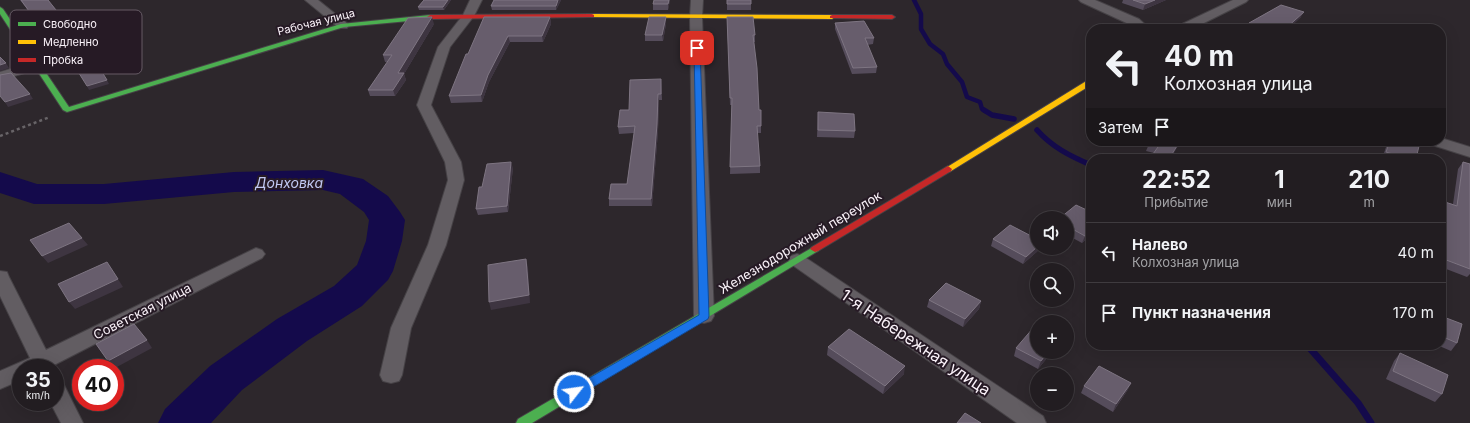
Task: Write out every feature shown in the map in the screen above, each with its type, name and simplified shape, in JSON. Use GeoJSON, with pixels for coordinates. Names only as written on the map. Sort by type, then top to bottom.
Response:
{"type":"FeatureCollection","features":[{"type":"Feature","properties":{"kind":"street"},"geometry":{"type":"LineString","coordinates":[[311,0],[343,25]]}},
{"type":"Feature","properties":{"kind":"street"},"geometry":{"type":"LineString","coordinates":[[391,375],[401,328],[437,245],[456,180],[453,162],[424,104],[444,47],[468,16],[476,0]]}},
{"type":"Feature","properties":{"kind":"street"},"geometry":{"type":"LineString","coordinates":[[697,0],[696,17],[704,316]]}},
{"type":"Feature","properties":{"kind":"street"},"geometry":{"type":"LineString","coordinates":[[1084,0],[1138,24]]}},
{"type":"Feature","properties":{"kind":"street"},"geometry":{"type":"LineString","coordinates":[[1192,24],[1242,0]]}},
{"type":"Feature","properties":{"kind":"street"},"geometry":{"type":"LineString","coordinates":[[0,9],[10,24]]}},
{"type":"Feature","properties":{"kind":"street","name":"Рабочая улица"},"geometry":{"type":"LineString","coordinates":[[67,110],[343,25],[415,17],[468,16],[892,17]]}},
{"type":"Feature","properties":{"kind":"street"},"geometry":{"type":"LineString","coordinates":[[0,76],[10,73]]}},
{"type":"Feature","properties":{"kind":"street"},"geometry":{"type":"LineString","coordinates":[[43,74],[67,110]]}},
{"type":"Feature","properties":{"kind":"street","name":"Железнодорожный переулок"},"geometry":{"type":"LineString","coordinates":[[522,423],[704,316],[1086,85]]}},
{"type":"Feature","properties":{"kind":"street"},"geometry":{"type":"LineString","coordinates":[[1446,145],[1470,152]]}},
{"type":"Feature","properties":{"kind":"street","name":"Советская улица"},"geometry":{"type":"LineString","coordinates":[[52,359],[256,254]]}},
{"type":"Feature","properties":{"kind":"street","name":"1-я Набережная улица"},"geometry":{"type":"LineString","coordinates":[[797,260],[1035,423]]}},
{"type":"Feature","properties":{"kind":"street"},"geometry":{"type":"LineString","coordinates":[[0,277],[35,359]]}},
{"type":"Feature","properties":{"kind":"street"},"geometry":{"type":"LineString","coordinates":[[0,380],[12,375]]}},
{"type":"Feature","properties":{"kind":"street"},"geometry":{"type":"LineString","coordinates":[[64,407],[72,423]]}},
{"type":"Feature","properties":{"kind":"path"},"geometry":{"type":"LineString","coordinates":[[0,136],[67,110]]}},
{"type":"Feature","properties":{"kind":"building"},"geometry":{"type":"Polygon","coordinates":[[[21,0],[48,0],[56,10],[28,10],[21,0]]]}},
{"type":"Feature","properties":{"kind":"building"},"geometry":{"type":"Polygon","coordinates":[[[424,0],[448,0],[443,7],[418,7],[424,0]]]}},
{"type":"Feature","properties":{"kind":"building"},"geometry":{"type":"Polygon","coordinates":[[[494,0],[558,0],[556,6],[491,6],[494,0]]]}},
{"type":"Feature","properties":{"kind":"building"},"geometry":{"type":"Polygon","coordinates":[[[654,0],[669,0],[668,4],[653,4],[654,0]]]}},
{"type":"Feature","properties":{"kind":"building"},"geometry":{"type":"Polygon","coordinates":[[[727,0],[751,0],[751,4],[727,4],[727,0]]]}},
{"type":"Feature","properties":{"kind":"building"},"geometry":{"type":"Polygon","coordinates":[[[1133,0],[1155,0],[1145,4],[1133,0]]]}},
{"type":"Feature","properties":{"kind":"building"},"geometry":{"type":"Polygon","coordinates":[[[1281,5],[1304,12],[1291,24],[1249,23],[1281,5]]]}},
{"type":"Feature","properties":{"kind":"building"},"geometry":{"type":"Polygon","coordinates":[[[432,17],[398,73],[404,73],[393,90],[368,90],[392,55],[383,55],[408,18],[432,17]]]}},
{"type":"Feature","properties":{"kind":"building"},"geometry":{"type":"Polygon","coordinates":[[[484,17],[550,17],[542,36],[508,36],[488,75],[481,95],[449,96],[466,54],[468,54],[484,17]]]}},
{"type":"Feature","properties":{"kind":"building"},"geometry":{"type":"Polygon","coordinates":[[[649,17],[666,17],[662,35],[645,35],[649,17]]]}},
{"type":"Feature","properties":{"kind":"building"},"geometry":{"type":"Polygon","coordinates":[[[727,17],[753,17],[759,110],[761,110],[761,126],[757,126],[760,166],[730,167],[732,98],[730,98],[727,17]]]}},
{"type":"Feature","properties":{"kind":"building"},"geometry":{"type":"Polygon","coordinates":[[[864,21],[874,38],[865,38],[877,67],[853,68],[835,23],[864,21]]]}},
{"type":"Feature","properties":{"kind":"building"},"geometry":{"type":"Polygon","coordinates":[[[0,57],[6,63],[0,65],[0,57]]]}},
{"type":"Feature","properties":{"kind":"building"},"geometry":{"type":"Polygon","coordinates":[[[12,74],[30,94],[5,102],[0,96],[0,75],[12,74]]]}},
{"type":"Feature","properties":{"kind":"building"},"geometry":{"type":"Polygon","coordinates":[[[80,74],[103,74],[107,80],[87,86],[80,74]]]}},
{"type":"Feature","properties":{"kind":"building"},"geometry":{"type":"Polygon","coordinates":[[[661,79],[661,94],[658,94],[651,199],[609,199],[611,184],[627,184],[635,126],[618,127],[620,110],[629,110],[630,80],[661,79]]]}},
{"type":"Feature","properties":{"kind":"building"},"geometry":{"type":"Polygon","coordinates":[[[818,112],[854,114],[855,131],[818,130],[818,112]]]}},
{"type":"Feature","properties":{"kind":"building"},"geometry":{"type":"Polygon","coordinates":[[[1155,146],[1177,146],[1172,154],[1153,154],[1158,147],[1155,146]]]}},
{"type":"Feature","properties":{"kind":"building"},"geometry":{"type":"Polygon","coordinates":[[[1388,146],[1419,146],[1417,154],[1393,154],[1386,152],[1388,146]]]}},
{"type":"Feature","properties":{"kind":"building"},"geometry":{"type":"Polygon","coordinates":[[[511,162],[507,206],[476,209],[479,187],[482,187],[487,164],[511,162]]]}},
{"type":"Feature","properties":{"kind":"building"},"geometry":{"type":"Polygon","coordinates":[[[1463,162],[1470,164],[1470,269],[1446,260],[1446,202],[1457,206],[1463,162]]]}},
{"type":"Feature","properties":{"kind":"building"},"geometry":{"type":"Polygon","coordinates":[[[1076,205],[1086,210],[1085,236],[1074,230],[1074,211],[1069,211],[1076,205]]]}},
{"type":"Feature","properties":{"kind":"building"},"geometry":{"type":"Polygon","coordinates":[[[69,223],[82,238],[42,256],[30,240],[69,223]]]}},
{"type":"Feature","properties":{"kind":"building"},"geometry":{"type":"Polygon","coordinates":[[[1010,225],[1030,235],[1030,253],[1026,257],[993,239],[1010,225]]]}},
{"type":"Feature","properties":{"kind":"building"},"geometry":{"type":"Polygon","coordinates":[[[526,259],[529,295],[489,302],[488,265],[526,259]]]}},
{"type":"Feature","properties":{"kind":"building"},"geometry":{"type":"Polygon","coordinates":[[[107,262],[118,279],[69,302],[58,284],[107,262]]]}},
{"type":"Feature","properties":{"kind":"building"},"geometry":{"type":"Polygon","coordinates":[[[946,283],[981,301],[965,319],[929,300],[946,283]]]}},
{"type":"Feature","properties":{"kind":"building"},"geometry":{"type":"Polygon","coordinates":[[[1446,318],[1462,324],[1457,343],[1446,338],[1446,318]]]}},
{"type":"Feature","properties":{"kind":"building"},"geometry":{"type":"Polygon","coordinates":[[[134,324],[147,340],[112,359],[107,359],[96,344],[134,324]]]}},
{"type":"Feature","properties":{"kind":"building"},"geometry":{"type":"Polygon","coordinates":[[[849,329],[905,366],[885,386],[828,347],[849,329]]]}},
{"type":"Feature","properties":{"kind":"building"},"geometry":{"type":"Polygon","coordinates":[[[1030,332],[1030,355],[1016,348],[1030,332]]]}},
{"type":"Feature","properties":{"kind":"building"},"geometry":{"type":"Polygon","coordinates":[[[1400,353],[1448,375],[1442,394],[1393,371],[1400,353]]]}},
{"type":"Feature","properties":{"kind":"building"},"geometry":{"type":"Polygon","coordinates":[[[1099,366],[1131,383],[1116,404],[1084,386],[1099,366]]]}},
{"type":"Feature","properties":{"kind":"building"},"geometry":{"type":"Polygon","coordinates":[[[965,413],[981,423],[957,423],[965,413]]]}},
{"type":"Feature","properties":{"kind":"waterway"},"geometry":{"type":"LineString","coordinates":[[914,0],[921,14],[921,29],[930,44],[943,54],[947,64],[962,82],[967,97],[980,102],[982,109],[985,111]]}},
{"type":"Feature","properties":{"kind":"waterway"},"geometry":{"type":"LineString","coordinates":[[984,110],[992,115],[1014,119]]}},
{"type":"Feature","properties":{"kind":"waterway"},"geometry":{"type":"LineString","coordinates":[[1037,130],[1062,150],[1086,163]]}},
{"type":"Feature","properties":{"kind":"waterway","name":"Донховка"},"geometry":{"type":"LineString","coordinates":[[0,182],[34,194],[104,194],[234,182],[323,180],[351,186],[376,204],[387,220],[384,241],[374,271],[348,296],[292,330],[226,378],[181,423]]}},
{"type":"Feature","properties":{"kind":"waterway"},"geometry":{"type":"LineString","coordinates":[[1311,350],[1358,403],[1371,423]]}},
{"type":"Feature","properties":{"kind":"traffic: fast"},"geometry":{"type":"LineString","coordinates":[[0,9],[10,24]]}},
{"type":"Feature","properties":{"kind":"traffic: fast"},"geometry":{"type":"LineString","coordinates":[[43,74],[67,110],[343,25],[430,17]]}},
{"type":"Feature","properties":{"kind":"traffic: fast"},"geometry":{"type":"LineString","coordinates":[[522,423],[815,249]]}},
{"type":"Feature","properties":{"kind":"traffic: slow"},"geometry":{"type":"LineString","coordinates":[[592,16],[832,17]]}},
{"type":"Feature","properties":{"kind":"traffic: slow"},"geometry":{"type":"LineString","coordinates":[[948,169],[1086,85]]}},
{"type":"Feature","properties":{"kind":"traffic: jam"},"geometry":{"type":"LineString","coordinates":[[430,17],[592,16]]}},
{"type":"Feature","properties":{"kind":"traffic: jam"},"geometry":{"type":"LineString","coordinates":[[832,17],[892,17]]}},
{"type":"Feature","properties":{"kind":"traffic: jam"},"geometry":{"type":"LineString","coordinates":[[815,249],[948,169]]}},
{"type":"Feature","properties":{"kind":"route"},"geometry":{"type":"LineString","coordinates":[[574,392],[704,316],[697,48]]}}]}
